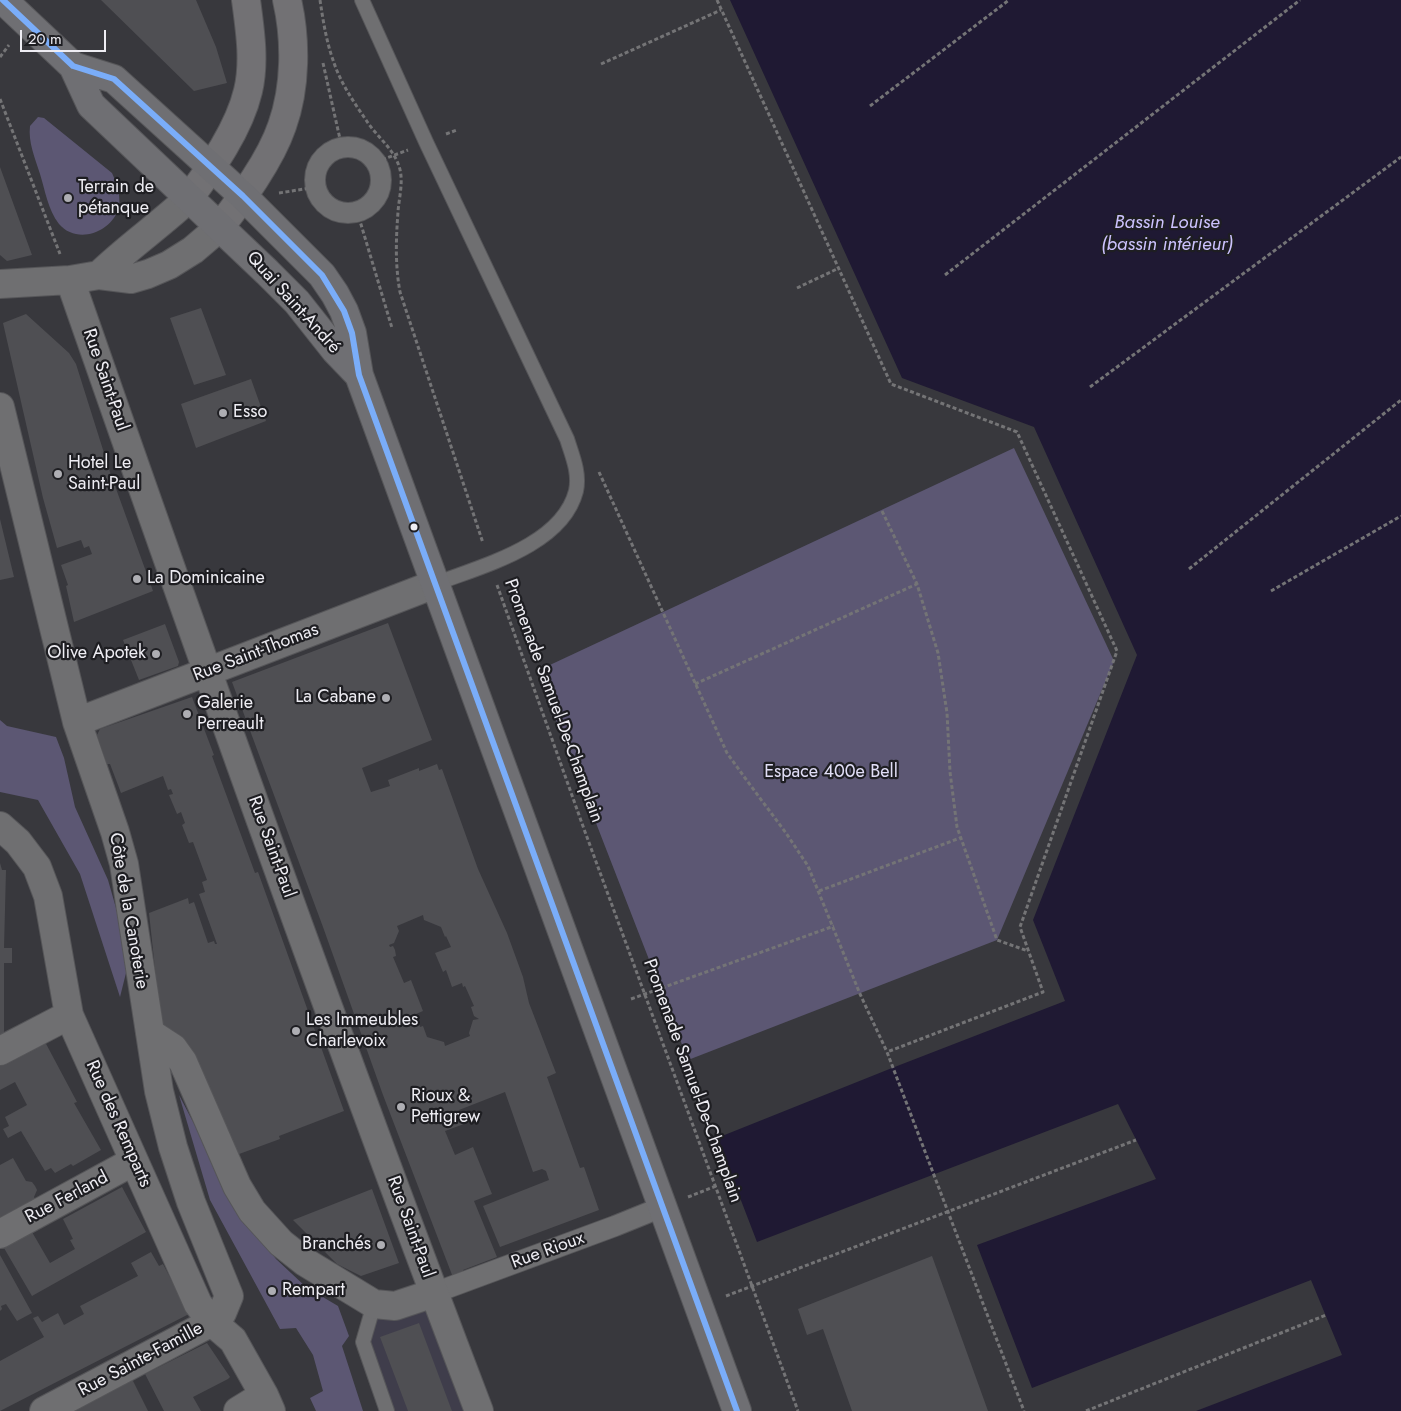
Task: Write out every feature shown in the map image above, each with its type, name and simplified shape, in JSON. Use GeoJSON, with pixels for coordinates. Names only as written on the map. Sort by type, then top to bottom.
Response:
{"type":"FeatureCollection","features":[{"type":"Feature","properties":{"kind":"main road"},"geometry":{"type":"LineString","coordinates":[[3,0],[73,66],[91,105],[204,212]]}},
{"type":"Feature","properties":{"kind":"main road"},"geometry":{"type":"LineString","coordinates":[[204,212],[227,182],[240,113],[248,92],[251,48],[246,0]]}},
{"type":"Feature","properties":{"kind":"main road"},"geometry":{"type":"LineString","coordinates":[[204,212],[227,182],[276,139],[282,126],[289,98],[292,68],[292,39],[287,0]]}},
{"type":"Feature","properties":{"kind":"main road"},"geometry":{"type":"LineString","coordinates":[[73,66],[114,79],[227,182]]}},
{"type":"Feature","properties":{"kind":"main road","name":"Quai Saint-André"},"geometry":{"type":"LineString","coordinates":[[227,182],[322,275],[344,311],[352,333],[359,375],[738,1411]]}},
{"type":"Feature","properties":{"kind":"main road","name":"Quai Saint-André"},"geometry":{"type":"LineString","coordinates":[[204,212],[297,302],[335,350],[359,375]]}},
{"type":"Feature","properties":{"kind":"street"},"geometry":{"type":"LineString","coordinates":[[342,148],[360,149],[369,154],[376,162],[380,172],[381,183],[378,193],[372,202],[357,211],[342,212],[332,208],[324,201],[317,187],[316,171],[328,153],[342,148]]}},
{"type":"Feature","properties":{"kind":"street"},"geometry":{"type":"LineString","coordinates":[[99,275],[122,252],[150,233],[204,212]]}},
{"type":"Feature","properties":{"kind":"street"},"geometry":{"type":"LineString","coordinates":[[0,284],[70,280],[99,275],[131,278],[148,274],[170,265],[194,250],[204,212]]}},
{"type":"Feature","properties":{"kind":"street","name":"Rue Saint-Paul"},"geometry":{"type":"LineString","coordinates":[[70,280],[207,672],[479,1411]]}},
{"type":"Feature","properties":{"kind":"street","name":"Côte de la Canoterie"},"geometry":{"type":"LineString","coordinates":[[0,407],[77,722],[115,832],[124,864],[159,1091],[173,1147],[191,1202],[229,1296],[222,1313],[212,1322]]}},
{"type":"Feature","properties":{"kind":"street","name":"Rue Saint-Thomas"},"geometry":{"type":"LineString","coordinates":[[77,722],[435,584]]}},
{"type":"Feature","properties":{"kind":"street","name":"Rue des Remparts"},"geometry":{"type":"LineString","coordinates":[[0,826],[18,842],[37,867],[48,896],[69,1015],[198,1304],[212,1322],[233,1340],[267,1403]]}},
{"type":"Feature","properties":{"kind":"street"},"geometry":{"type":"LineString","coordinates":[[0,1051],[69,1015]]}},
{"type":"Feature","properties":{"kind":"street"},"geometry":{"type":"LineString","coordinates":[[150,1034],[173,1048],[184,1062],[237,1186],[252,1211],[280,1243],[305,1262],[374,1304],[395,1306],[434,1293]]}},
{"type":"Feature","properties":{"kind":"street","name":"Rue Ferland"},"geometry":{"type":"LineString","coordinates":[[0,1234],[134,1161]]}},
{"type":"Feature","properties":{"kind":"street","name":"Rue Rioux"},"geometry":{"type":"LineString","coordinates":[[434,1293],[616,1226],[662,1207]]}},
{"type":"Feature","properties":{"kind":"street","name":"Rue Sainte-Famille"},"geometry":{"type":"LineString","coordinates":[[44,1411],[212,1322]]}},
{"type":"Feature","properties":{"kind":"street"},"geometry":{"type":"LineString","coordinates":[[238,1411],[267,1403]]}},
{"type":"Feature","properties":{"kind":"lane"},"geometry":{"type":"LineString","coordinates":[[362,0],[426,142],[567,439],[576,466],[576,490],[567,512],[550,531],[526,546],[490,563],[435,584]]}},
{"type":"Feature","properties":{"kind":"lane"},"geometry":{"type":"LineString","coordinates":[[374,1304],[363,1342],[387,1411]]}},
{"type":"Feature","properties":{"kind":"path","name":"Promenade Samuel-De-Champlain"},"geometry":{"type":"LineString","coordinates":[[320,0],[333,61],[345,86],[367,122],[394,155],[400,168],[402,178],[396,250],[400,292],[490,563],[580,820],[798,1411]]}},
{"type":"Feature","properties":{"kind":"path"},"geometry":{"type":"LineString","coordinates":[[717,0],[891,384],[1017,432],[1117,651],[1020,927],[1043,992],[887,1052]]}},
{"type":"Feature","properties":{"kind":"path"},"geometry":{"type":"LineString","coordinates":[[870,106],[1009,0]]}},
{"type":"Feature","properties":{"kind":"path"},"geometry":{"type":"LineString","coordinates":[[945,275],[1300,0]]}},
{"type":"Feature","properties":{"kind":"path"},"geometry":{"type":"LineString","coordinates":[[601,64],[721,10]]}},
{"type":"Feature","properties":{"kind":"path"},"geometry":{"type":"LineString","coordinates":[[323,61],[342,148]]}},
{"type":"Feature","properties":{"kind":"path"},"geometry":{"type":"LineString","coordinates":[[0,99],[70,280]]}},
{"type":"Feature","properties":{"kind":"path"},"geometry":{"type":"LineString","coordinates":[[1090,388],[1401,157]]}},
{"type":"Feature","properties":{"kind":"path"},"geometry":{"type":"LineString","coordinates":[[357,211],[392,328]]}},
{"type":"Feature","properties":{"kind":"path"},"geometry":{"type":"LineString","coordinates":[[797,288],[839,268]]}},
{"type":"Feature","properties":{"kind":"path"},"geometry":{"type":"LineString","coordinates":[[1189,569],[1401,400]]}},
{"type":"Feature","properties":{"kind":"path"},"geometry":{"type":"LineString","coordinates":[[596,466],[728,753],[808,866],[834,926],[860,994],[887,1052],[1024,1411]]}},
{"type":"Feature","properties":{"kind":"path"},"geometry":{"type":"LineString","coordinates":[[882,511],[917,584],[938,652],[947,713],[950,772],[956,827],[997,940],[1028,951]]}},
{"type":"Feature","properties":{"kind":"path"},"geometry":{"type":"LineString","coordinates":[[1271,591],[1401,516]]}},
{"type":"Feature","properties":{"kind":"path"},"geometry":{"type":"LineString","coordinates":[[695,684],[917,584]]}},
{"type":"Feature","properties":{"kind":"path"},"geometry":{"type":"LineString","coordinates":[[819,891],[960,838]]}},
{"type":"Feature","properties":{"kind":"path"},"geometry":{"type":"LineString","coordinates":[[631,999],[834,926]]}},
{"type":"Feature","properties":{"kind":"path"},"geometry":{"type":"LineString","coordinates":[[699,1307],[1136,1140]]}},
{"type":"Feature","properties":{"kind":"path"},"geometry":{"type":"LineString","coordinates":[[1086,1411],[1326,1316]]}},
{"type":"Feature","properties":{"kind":"shaded area"},"geometry":{"type":"Polygon","coordinates":[[[434,1293],[479,1411],[387,1411],[363,1342],[374,1304],[434,1293]]]}},
{"type":"Feature","properties":{"kind":"green space"},"geometry":{"type":"Polygon","coordinates":[[[38,117],[44,118],[112,173],[118,191],[118,210],[114,218],[100,230],[83,235],[74,234],[59,224],[52,213],[31,144],[30,126],[38,117]]]}},
{"type":"Feature","properties":{"kind":"green space","name":"Espace 400e Bell"},"geometry":{"type":"Polygon","coordinates":[[[1014,448],[1114,661],[997,940],[688,1060],[537,671],[1014,448]]]}},
{"type":"Feature","properties":{"kind":"green space"},"geometry":{"type":"Polygon","coordinates":[[[0,720],[7,726],[56,737],[64,758],[75,807],[108,880],[130,957],[120,997],[80,874],[38,800],[0,792],[0,720]]]}},
{"type":"Feature","properties":{"kind":"green space"},"geometry":{"type":"Polygon","coordinates":[[[179,1095],[239,1210],[276,1259],[306,1287],[338,1306],[349,1336],[342,1346],[363,1411],[316,1411],[310,1398],[323,1391],[313,1355],[296,1328],[280,1329],[210,1200],[179,1095]]]}},
{"type":"Feature","properties":{"kind":"water","name":"Bassin Louise (bassin intérieur)"},"geometry":{"type":"Polygon","coordinates":[[[730,0],[1401,0],[1401,1411],[1196,1411],[1342,1355],[1311,1280],[1032,1388],[977,1245],[1156,1179],[1118,1104],[757,1242],[717,1138],[1065,1001],[1033,920],[1137,655],[1034,427],[902,378],[730,0]]]}},
{"type":"Feature","properties":{"kind":"building"},"geometry":{"type":"Polygon","coordinates":[[[101,0],[196,0],[216,47],[227,83],[194,91],[101,0]]]}},
{"type":"Feature","properties":{"kind":"building"},"geometry":{"type":"Polygon","coordinates":[[[0,167],[32,255],[7,261],[0,255],[0,167]]]}},
{"type":"Feature","properties":{"kind":"building"},"geometry":{"type":"Polygon","coordinates":[[[201,308],[226,375],[194,385],[170,318],[201,308]]]}},
{"type":"Feature","properties":{"kind":"building"},"geometry":{"type":"Polygon","coordinates":[[[26,314],[69,353],[76,364],[110,472],[153,591],[74,622],[66,586],[68,585],[61,565],[92,554],[89,546],[84,548],[81,540],[57,548],[43,498],[3,323],[26,314]]]}},
{"type":"Feature","properties":{"kind":"building","name":"Esso"},"geometry":{"type":"Polygon","coordinates":[[[251,379],[266,421],[196,448],[181,404],[251,379]]]}},
{"type":"Feature","properties":{"kind":"building"},"geometry":{"type":"Polygon","coordinates":[[[0,519],[14,577],[0,580],[0,519]]]}},
{"type":"Feature","properties":{"kind":"building"},"geometry":{"type":"Polygon","coordinates":[[[388,623],[432,740],[362,768],[371,792],[390,786],[388,780],[419,768],[419,771],[437,764],[439,770],[442,769],[478,869],[507,933],[523,977],[529,1003],[556,1073],[547,1077],[580,1168],[584,1167],[599,1210],[500,1247],[483,1206],[549,1180],[546,1171],[542,1169],[533,1172],[505,1092],[459,1110],[464,1124],[445,1131],[455,1155],[473,1147],[492,1194],[474,1201],[497,1257],[463,1270],[464,1275],[454,1280],[383,1095],[232,682],[388,623]],[[423,915],[397,926],[399,931],[394,943],[389,945],[390,947],[393,946],[395,950],[396,956],[393,957],[404,983],[411,980],[423,1011],[416,1014],[420,1027],[423,1026],[427,1037],[444,1042],[445,1046],[470,1036],[469,1033],[473,1020],[479,1019],[474,1016],[471,1007],[474,1006],[465,986],[463,987],[462,983],[452,987],[446,970],[443,972],[435,953],[451,947],[441,927],[424,920],[423,915]]]}},
{"type":"Feature","properties":{"kind":"building"},"geometry":{"type":"Polygon","coordinates":[[[165,624],[179,662],[178,666],[139,680],[123,640],[165,624]]]}},
{"type":"Feature","properties":{"kind":"building"},"geometry":{"type":"Polygon","coordinates":[[[192,697],[255,873],[258,872],[344,1111],[279,1136],[280,1139],[231,1157],[162,1033],[149,913],[188,898],[189,904],[194,902],[208,943],[214,941],[217,944],[199,894],[205,892],[202,882],[207,880],[193,842],[189,843],[182,825],[185,823],[181,812],[177,814],[169,795],[173,794],[171,789],[168,790],[163,776],[121,793],[110,764],[107,764],[97,735],[100,729],[192,697]]]}},
{"type":"Feature","properties":{"kind":"building"},"geometry":{"type":"Polygon","coordinates":[[[0,863],[2,870],[6,870],[4,948],[12,948],[12,963],[4,963],[4,1034],[0,1036],[0,863]]]}},
{"type":"Feature","properties":{"kind":"building"},"geometry":{"type":"Polygon","coordinates":[[[44,1040],[77,1102],[74,1103],[101,1150],[73,1166],[71,1164],[55,1173],[51,1168],[45,1171],[21,1131],[8,1138],[3,1129],[9,1126],[5,1117],[27,1105],[15,1082],[0,1090],[0,1063],[44,1040]]]}},
{"type":"Feature","properties":{"kind":"building"},"geometry":{"type":"Polygon","coordinates":[[[13,1158],[26,1181],[32,1182],[35,1186],[37,1190],[34,1197],[37,1202],[0,1222],[0,1165],[13,1158]]]}},
{"type":"Feature","properties":{"kind":"building"},"geometry":{"type":"Polygon","coordinates":[[[122,1187],[146,1232],[32,1296],[4,1248],[32,1232],[50,1263],[75,1249],[70,1240],[73,1239],[63,1219],[122,1187]]]}},
{"type":"Feature","properties":{"kind":"building"},"geometry":{"type":"Polygon","coordinates":[[[372,1189],[399,1263],[361,1276],[337,1264],[293,1220],[372,1189]]]}},
{"type":"Feature","properties":{"kind":"building"},"geometry":{"type":"Polygon","coordinates":[[[151,1252],[159,1266],[163,1264],[189,1314],[0,1411],[0,1361],[44,1337],[33,1318],[38,1316],[42,1322],[58,1313],[64,1325],[84,1314],[80,1306],[138,1276],[131,1263],[151,1252]]]}},
{"type":"Feature","properties":{"kind":"building"},"geometry":{"type":"Polygon","coordinates":[[[0,1255],[32,1313],[17,1321],[6,1304],[1,1306],[2,1309],[0,1311],[0,1255]]]}},
{"type":"Feature","properties":{"kind":"building"},"geometry":{"type":"Polygon","coordinates":[[[932,1256],[988,1411],[852,1411],[823,1329],[807,1335],[798,1309],[932,1256]]]}},
{"type":"Feature","properties":{"kind":"building"},"geometry":{"type":"Polygon","coordinates":[[[419,1323],[452,1411],[408,1411],[380,1337],[419,1323]]]}},
{"type":"Feature","properties":{"kind":"building"},"geometry":{"type":"Polygon","coordinates":[[[207,1343],[230,1377],[193,1397],[201,1411],[164,1411],[145,1374],[207,1343]]]}},
{"type":"Feature","properties":{"kind":"building"},"geometry":{"type":"Polygon","coordinates":[[[132,1379],[148,1411],[71,1411],[132,1379]]]}},
{"type":"Feature","properties":{"kind":"transit line"},"geometry":{"type":"LineString","coordinates":[[3,0],[73,66],[114,79],[243,196],[322,275],[344,311],[352,333],[359,375],[737,1411]]}},
{"type":"Feature","properties":{"kind":"place","name":"Terrain de pétanque"},"geometry":{"type":"Point","coordinates":[68,198]}},
{"type":"Feature","properties":{"kind":"place","name":"Esso"},"geometry":{"type":"Point","coordinates":[223,413]}},
{"type":"Feature","properties":{"kind":"place","name":"Hotel Le Saint-Paul"},"geometry":{"type":"Point","coordinates":[58,474]}},
{"type":"Feature","properties":{"kind":"place","name":"La Dominicaine"},"geometry":{"type":"Point","coordinates":[137,579]}},
{"type":"Feature","properties":{"kind":"place","name":"Olive Apotek"},"geometry":{"type":"Point","coordinates":[156,654]}},
{"type":"Feature","properties":{"kind":"place","name":"La Cabane"},"geometry":{"type":"Point","coordinates":[386,698]}},
{"type":"Feature","properties":{"kind":"place","name":"Galerie Perreault"},"geometry":{"type":"Point","coordinates":[187,714]}},
{"type":"Feature","properties":{"kind":"place","name":"Les Immeubles Charlevoix"},"geometry":{"type":"Point","coordinates":[296,1031]}},
{"type":"Feature","properties":{"kind":"place","name":"Rioux & Pettigrew"},"geometry":{"type":"Point","coordinates":[401,1107]}},
{"type":"Feature","properties":{"kind":"place","name":"Branchés"},"geometry":{"type":"Point","coordinates":[381,1245]}},
{"type":"Feature","properties":{"kind":"place","name":"Rempart"},"geometry":{"type":"Point","coordinates":[272,1291]}}]}
